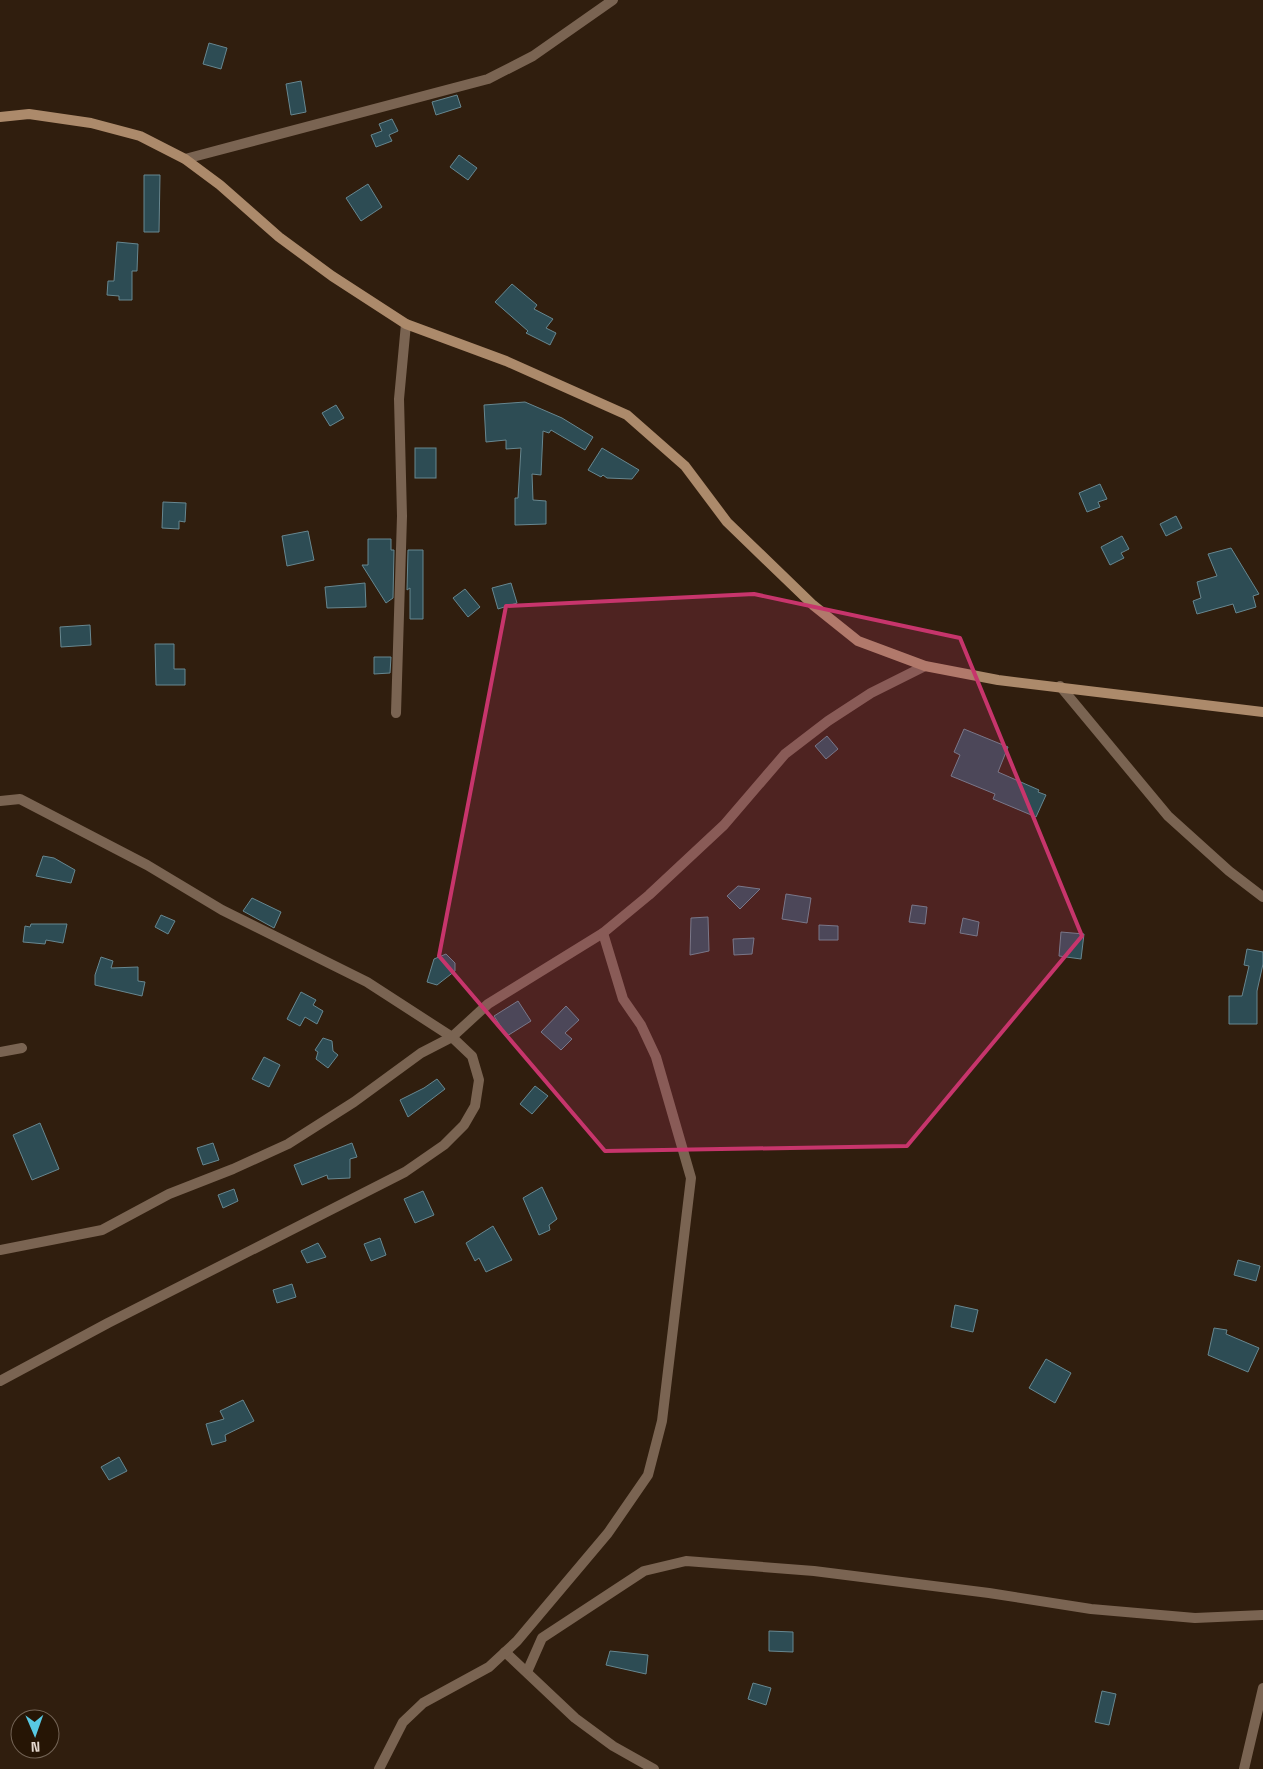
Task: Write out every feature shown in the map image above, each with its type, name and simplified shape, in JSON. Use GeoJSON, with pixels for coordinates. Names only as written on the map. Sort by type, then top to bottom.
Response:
{"type":"FeatureCollection","features":[{"type":"Feature","properties":{"kind":"street"},"geometry":{"type":"LineString","coordinates":[[184,159],[488,79],[533,56],[613,0]]}},
{"type":"Feature","properties":{"kind":"street"},"geometry":{"type":"LineString","coordinates":[[0,117],[30,114],[91,123],[140,136],[184,159],[220,185],[279,237],[332,276],[406,324],[445,336],[506,360],[627,415],[685,466],[727,522],[814,605],[858,641],[925,666],[998,680],[1263,712]]}},
{"type":"Feature","properties":{"kind":"street"},"geometry":{"type":"LineString","coordinates":[[396,713],[402,516],[398,399],[406,324]]}},
{"type":"Feature","properties":{"kind":"street"},"geometry":{"type":"LineString","coordinates":[[0,1250],[102,1230],[169,1194],[288,1144],[354,1102],[421,1053],[452,1038],[488,1004],[603,933],[649,895],[724,825],[785,754],[828,721],[871,694],[925,666]]}},
{"type":"Feature","properties":{"kind":"street"},"geometry":{"type":"LineString","coordinates":[[1060,686],[1168,816],[1229,871],[1263,897]]}},
{"type":"Feature","properties":{"kind":"street"},"geometry":{"type":"LineString","coordinates":[[0,801],[20,799],[147,865],[222,910],[367,982],[452,1038],[472,1056],[480,1080],[475,1106],[464,1125],[444,1145],[405,1172],[108,1323],[0,1381]]}},
{"type":"Feature","properties":{"kind":"street"},"geometry":{"type":"LineString","coordinates":[[379,1769],[403,1722],[423,1703],[489,1667],[537,1619],[602,1540],[648,1475],[662,1421],[691,1178],[656,1057],[641,1025],[623,999],[603,933]]}},
{"type":"Feature","properties":{"kind":"street"},"geometry":{"type":"LineString","coordinates":[[0,1052],[22,1048]]}},
{"type":"Feature","properties":{"kind":"street"},"geometry":{"type":"LineString","coordinates":[[527,1672],[542,1638],[644,1571],[686,1561],[814,1571],[989,1593],[1091,1609],[1196,1618],[1263,1614]]}},
{"type":"Feature","properties":{"kind":"street"},"geometry":{"type":"LineString","coordinates":[[505,1652],[575,1718],[613,1746],[654,1769]]}},
{"type":"Feature","properties":{"kind":"street"},"geometry":{"type":"LineString","coordinates":[[1244,1769],[1263,1688]]}},
{"type":"Feature","properties":{"kind":"highlighted area"},"geometry":{"type":"Polygon","coordinates":[[[754,594],[960,638],[1082,936],[907,1146],[605,1151],[439,956],[506,606],[754,594]]]}},
{"type":"Feature","properties":{"kind":"building"},"geometry":{"type":"Polygon","coordinates":[[[209,43],[227,48],[221,69],[203,64],[209,43]]]}},
{"type":"Feature","properties":{"kind":"building"},"geometry":{"type":"Polygon","coordinates":[[[301,81],[306,112],[291,115],[286,84],[301,81]]]}},
{"type":"Feature","properties":{"kind":"building"},"geometry":{"type":"Polygon","coordinates":[[[457,95],[461,107],[436,115],[432,102],[457,95]]]}},
{"type":"Feature","properties":{"kind":"building"},"geometry":{"type":"Polygon","coordinates":[[[392,119],[398,131],[389,135],[392,141],[376,147],[371,135],[382,131],[379,124],[392,119]]]}},
{"type":"Feature","properties":{"kind":"building"},"geometry":{"type":"Polygon","coordinates":[[[459,155],[477,168],[468,180],[450,167],[459,155]]]}},
{"type":"Feature","properties":{"kind":"building"},"geometry":{"type":"Polygon","coordinates":[[[144,175],[160,175],[159,232],[144,232],[144,175]]]}},
{"type":"Feature","properties":{"kind":"building"},"geometry":{"type":"Polygon","coordinates":[[[368,184],[382,207],[361,221],[346,198],[368,184]]]}},
{"type":"Feature","properties":{"kind":"building"},"geometry":{"type":"Polygon","coordinates":[[[117,242],[138,244],[137,271],[132,271],[132,300],[119,300],[119,296],[107,295],[108,281],[114,281],[117,242]]]}},
{"type":"Feature","properties":{"kind":"building"},"geometry":{"type":"Polygon","coordinates":[[[512,284],[537,305],[534,309],[553,319],[546,328],[556,333],[550,345],[526,333],[528,331],[495,302],[512,284]]]}},
{"type":"Feature","properties":{"kind":"building"},"geometry":{"type":"Polygon","coordinates":[[[525,402],[562,418],[593,437],[585,450],[551,430],[549,433],[543,431],[541,475],[532,474],[533,500],[546,501],[546,524],[515,525],[515,498],[518,498],[521,448],[506,449],[506,440],[486,442],[484,405],[525,402]]]}},
{"type":"Feature","properties":{"kind":"building"},"geometry":{"type":"Polygon","coordinates":[[[336,405],[344,418],[330,426],[322,413],[336,405]]]}},
{"type":"Feature","properties":{"kind":"building"},"geometry":{"type":"Polygon","coordinates":[[[415,448],[436,448],[436,478],[415,478],[415,448]]]}},
{"type":"Feature","properties":{"kind":"building"},"geometry":{"type":"Polygon","coordinates":[[[602,448],[639,470],[632,479],[607,478],[603,475],[601,477],[588,470],[602,448]]]}},
{"type":"Feature","properties":{"kind":"building"},"geometry":{"type":"Polygon","coordinates":[[[1100,484],[1107,499],[1098,502],[1100,507],[1087,512],[1079,493],[1100,484]]]}},
{"type":"Feature","properties":{"kind":"building"},"geometry":{"type":"Polygon","coordinates":[[[163,502],[186,503],[185,522],[179,521],[179,529],[162,528],[163,502]]]}},
{"type":"Feature","properties":{"kind":"building"},"geometry":{"type":"Polygon","coordinates":[[[1176,516],[1182,528],[1166,536],[1160,524],[1176,516]]]}},
{"type":"Feature","properties":{"kind":"building"},"geometry":{"type":"Polygon","coordinates":[[[308,531],[314,560],[287,566],[282,536],[308,531]]]}},
{"type":"Feature","properties":{"kind":"building"},"geometry":{"type":"Polygon","coordinates":[[[1122,536],[1129,549],[1121,553],[1124,558],[1110,565],[1101,547],[1122,536]]]}},
{"type":"Feature","properties":{"kind":"building"},"geometry":{"type":"Polygon","coordinates":[[[368,539],[391,539],[391,550],[394,550],[393,598],[386,603],[362,565],[368,565],[368,539]]]}},
{"type":"Feature","properties":{"kind":"building"},"geometry":{"type":"Polygon","coordinates":[[[1231,548],[1259,594],[1253,596],[1256,607],[1236,613],[1233,604],[1197,614],[1193,601],[1201,598],[1197,582],[1217,576],[1208,554],[1231,548]]]}},
{"type":"Feature","properties":{"kind":"building"},"geometry":{"type":"Polygon","coordinates":[[[408,550],[423,550],[423,619],[410,619],[410,588],[407,590],[408,550]]]}},
{"type":"Feature","properties":{"kind":"building"},"geometry":{"type":"Polygon","coordinates":[[[365,583],[366,607],[327,608],[325,587],[365,583]]]}},
{"type":"Feature","properties":{"kind":"building"},"geometry":{"type":"Polygon","coordinates":[[[511,583],[517,603],[498,609],[492,588],[511,583]]]}},
{"type":"Feature","properties":{"kind":"building"},"geometry":{"type":"Polygon","coordinates":[[[465,589],[480,607],[468,617],[453,598],[465,589]]]}},
{"type":"Feature","properties":{"kind":"building"},"geometry":{"type":"Polygon","coordinates":[[[90,625],[91,645],[61,647],[60,627],[90,625]]]}},
{"type":"Feature","properties":{"kind":"building"},"geometry":{"type":"Polygon","coordinates":[[[155,644],[174,644],[174,669],[185,669],[185,685],[156,685],[155,644]]]}},
{"type":"Feature","properties":{"kind":"building"},"geometry":{"type":"Polygon","coordinates":[[[374,657],[391,657],[390,673],[374,674],[374,657]]]}},
{"type":"Feature","properties":{"kind":"building"},"geometry":{"type":"Polygon","coordinates":[[[964,729],[1008,747],[998,772],[1046,795],[1036,817],[993,799],[995,794],[951,776],[960,755],[954,752],[964,729]]]}},
{"type":"Feature","properties":{"kind":"building"},"geometry":{"type":"Polygon","coordinates":[[[827,736],[838,749],[826,759],[815,746],[827,736]]]}},
{"type":"Feature","properties":{"kind":"building"},"geometry":{"type":"Polygon","coordinates":[[[43,856],[54,858],[75,870],[71,883],[36,876],[43,856]]]}},
{"type":"Feature","properties":{"kind":"building"},"geometry":{"type":"Polygon","coordinates":[[[738,886],[760,889],[740,909],[727,896],[738,886]]]}},
{"type":"Feature","properties":{"kind":"building"},"geometry":{"type":"Polygon","coordinates":[[[786,894],[811,898],[807,923],[782,919],[786,894]]]}},
{"type":"Feature","properties":{"kind":"building"},"geometry":{"type":"Polygon","coordinates":[[[252,898],[281,912],[274,928],[243,911],[252,898]]]}},
{"type":"Feature","properties":{"kind":"building"},"geometry":{"type":"Polygon","coordinates":[[[912,905],[927,907],[925,924],[909,922],[912,905]]]}},
{"type":"Feature","properties":{"kind":"building"},"geometry":{"type":"Polygon","coordinates":[[[161,915],[175,921],[168,934],[155,927],[161,915]]]}},
{"type":"Feature","properties":{"kind":"building"},"geometry":{"type":"Polygon","coordinates":[[[708,917],[709,951],[690,955],[691,918],[708,917]]]}},
{"type":"Feature","properties":{"kind":"building"},"geometry":{"type":"Polygon","coordinates":[[[963,918],[979,922],[977,936],[960,933],[963,918]]]}},
{"type":"Feature","properties":{"kind":"building"},"geometry":{"type":"Polygon","coordinates":[[[31,924],[67,924],[63,943],[46,940],[45,944],[23,942],[25,926],[30,927],[31,924]]]}},
{"type":"Feature","properties":{"kind":"building"},"geometry":{"type":"Polygon","coordinates":[[[819,925],[838,926],[838,940],[819,940],[819,925]]]}},
{"type":"Feature","properties":{"kind":"building"},"geometry":{"type":"Polygon","coordinates":[[[1061,932],[1084,934],[1081,959],[1059,956],[1061,932]]]}},
{"type":"Feature","properties":{"kind":"building"},"geometry":{"type":"Polygon","coordinates":[[[754,938],[752,954],[734,955],[733,939],[754,938]]]}},
{"type":"Feature","properties":{"kind":"building"},"geometry":{"type":"Polygon","coordinates":[[[1247,949],[1263,952],[1263,964],[1257,991],[1257,1024],[1229,1024],[1229,996],[1242,996],[1249,966],[1244,965],[1247,949]]]}},
{"type":"Feature","properties":{"kind":"building"},"geometry":{"type":"Polygon","coordinates":[[[446,954],[455,963],[455,971],[437,985],[427,982],[434,959],[446,954]]]}},
{"type":"Feature","properties":{"kind":"building"},"geometry":{"type":"Polygon","coordinates":[[[101,957],[113,961],[111,968],[138,967],[138,981],[145,982],[142,996],[95,985],[95,975],[101,957]]]}},
{"type":"Feature","properties":{"kind":"building"},"geometry":{"type":"Polygon","coordinates":[[[301,992],[316,1000],[313,1005],[323,1011],[317,1024],[305,1017],[300,1026],[287,1019],[301,992]]]}},
{"type":"Feature","properties":{"kind":"building"},"geometry":{"type":"Polygon","coordinates":[[[518,1001],[531,1021],[507,1036],[494,1016],[518,1001]]]}},
{"type":"Feature","properties":{"kind":"building"},"geometry":{"type":"Polygon","coordinates":[[[566,1006],[579,1020],[565,1033],[572,1039],[561,1050],[541,1032],[566,1006]]]}},
{"type":"Feature","properties":{"kind":"building"},"geometry":{"type":"Polygon","coordinates":[[[323,1038],[332,1041],[333,1051],[338,1055],[328,1068],[316,1059],[318,1052],[315,1050],[323,1038]]]}},
{"type":"Feature","properties":{"kind":"building"},"geometry":{"type":"Polygon","coordinates":[[[264,1057],[280,1065],[269,1087],[252,1079],[264,1057]]]}},
{"type":"Feature","properties":{"kind":"building"},"geometry":{"type":"Polygon","coordinates":[[[437,1079],[445,1089],[408,1117],[400,1100],[437,1079]]]}},
{"type":"Feature","properties":{"kind":"building"},"geometry":{"type":"Polygon","coordinates":[[[535,1086],[548,1096],[532,1114],[520,1104],[535,1086]]]}},
{"type":"Feature","properties":{"kind":"building"},"geometry":{"type":"Polygon","coordinates":[[[40,1123],[59,1169],[32,1180],[13,1135],[40,1123]]]}},
{"type":"Feature","properties":{"kind":"building"},"geometry":{"type":"Polygon","coordinates":[[[213,1143],[219,1160],[203,1165],[197,1148],[213,1143]]]}},
{"type":"Feature","properties":{"kind":"building"},"geometry":{"type":"Polygon","coordinates":[[[352,1143],[357,1157],[350,1159],[350,1178],[328,1179],[327,1175],[302,1185],[294,1165],[352,1143]]]}},
{"type":"Feature","properties":{"kind":"building"},"geometry":{"type":"Polygon","coordinates":[[[542,1187],[557,1219],[549,1225],[550,1230],[539,1235],[523,1198],[542,1187]]]}},
{"type":"Feature","properties":{"kind":"building"},"geometry":{"type":"Polygon","coordinates":[[[234,1189],[238,1201],[223,1208],[218,1195],[234,1189]]]}},
{"type":"Feature","properties":{"kind":"building"},"geometry":{"type":"Polygon","coordinates":[[[423,1191],[434,1215],[415,1223],[404,1199],[423,1191]]]}},
{"type":"Feature","properties":{"kind":"building"},"geometry":{"type":"Polygon","coordinates":[[[493,1226],[512,1260],[486,1272],[479,1258],[475,1261],[466,1243],[493,1226]]]}},
{"type":"Feature","properties":{"kind":"building"},"geometry":{"type":"Polygon","coordinates":[[[380,1238],[386,1255],[371,1261],[364,1244],[380,1238]]]}},
{"type":"Feature","properties":{"kind":"building"},"geometry":{"type":"Polygon","coordinates":[[[318,1243],[326,1257],[307,1263],[301,1251],[318,1243]]]}},
{"type":"Feature","properties":{"kind":"building"},"geometry":{"type":"Polygon","coordinates":[[[1238,1260],[1260,1266],[1256,1281],[1234,1275],[1238,1260]]]}},
{"type":"Feature","properties":{"kind":"building"},"geometry":{"type":"Polygon","coordinates":[[[292,1284],[296,1297],[277,1303],[273,1290],[292,1284]]]}},
{"type":"Feature","properties":{"kind":"building"},"geometry":{"type":"Polygon","coordinates":[[[955,1305],[978,1310],[973,1332],[951,1327],[955,1305]]]}},
{"type":"Feature","properties":{"kind":"building"},"geometry":{"type":"Polygon","coordinates":[[[1214,1328],[1227,1330],[1226,1334],[1259,1348],[1248,1372],[1208,1355],[1214,1328]]]}},
{"type":"Feature","properties":{"kind":"building"},"geometry":{"type":"Polygon","coordinates":[[[1046,1359],[1071,1373],[1055,1403],[1029,1388],[1046,1359]]]}},
{"type":"Feature","properties":{"kind":"building"},"geometry":{"type":"Polygon","coordinates":[[[243,1400],[254,1421],[225,1435],[226,1441],[212,1445],[206,1424],[224,1419],[220,1411],[243,1400]]]}},
{"type":"Feature","properties":{"kind":"building"},"geometry":{"type":"Polygon","coordinates":[[[119,1457],[127,1471],[109,1480],[101,1467],[119,1457]]]}},
{"type":"Feature","properties":{"kind":"building"},"geometry":{"type":"Polygon","coordinates":[[[769,1631],[793,1632],[793,1652],[769,1651],[769,1631]]]}},
{"type":"Feature","properties":{"kind":"building"},"geometry":{"type":"Polygon","coordinates":[[[610,1651],[648,1655],[646,1674],[606,1665],[610,1651]]]}},
{"type":"Feature","properties":{"kind":"building"},"geometry":{"type":"Polygon","coordinates":[[[753,1683],[771,1688],[766,1705],[748,1699],[753,1683]]]}},
{"type":"Feature","properties":{"kind":"building"},"geometry":{"type":"Polygon","coordinates":[[[1102,1691],[1116,1694],[1109,1725],[1095,1722],[1102,1691]]]}}]}
